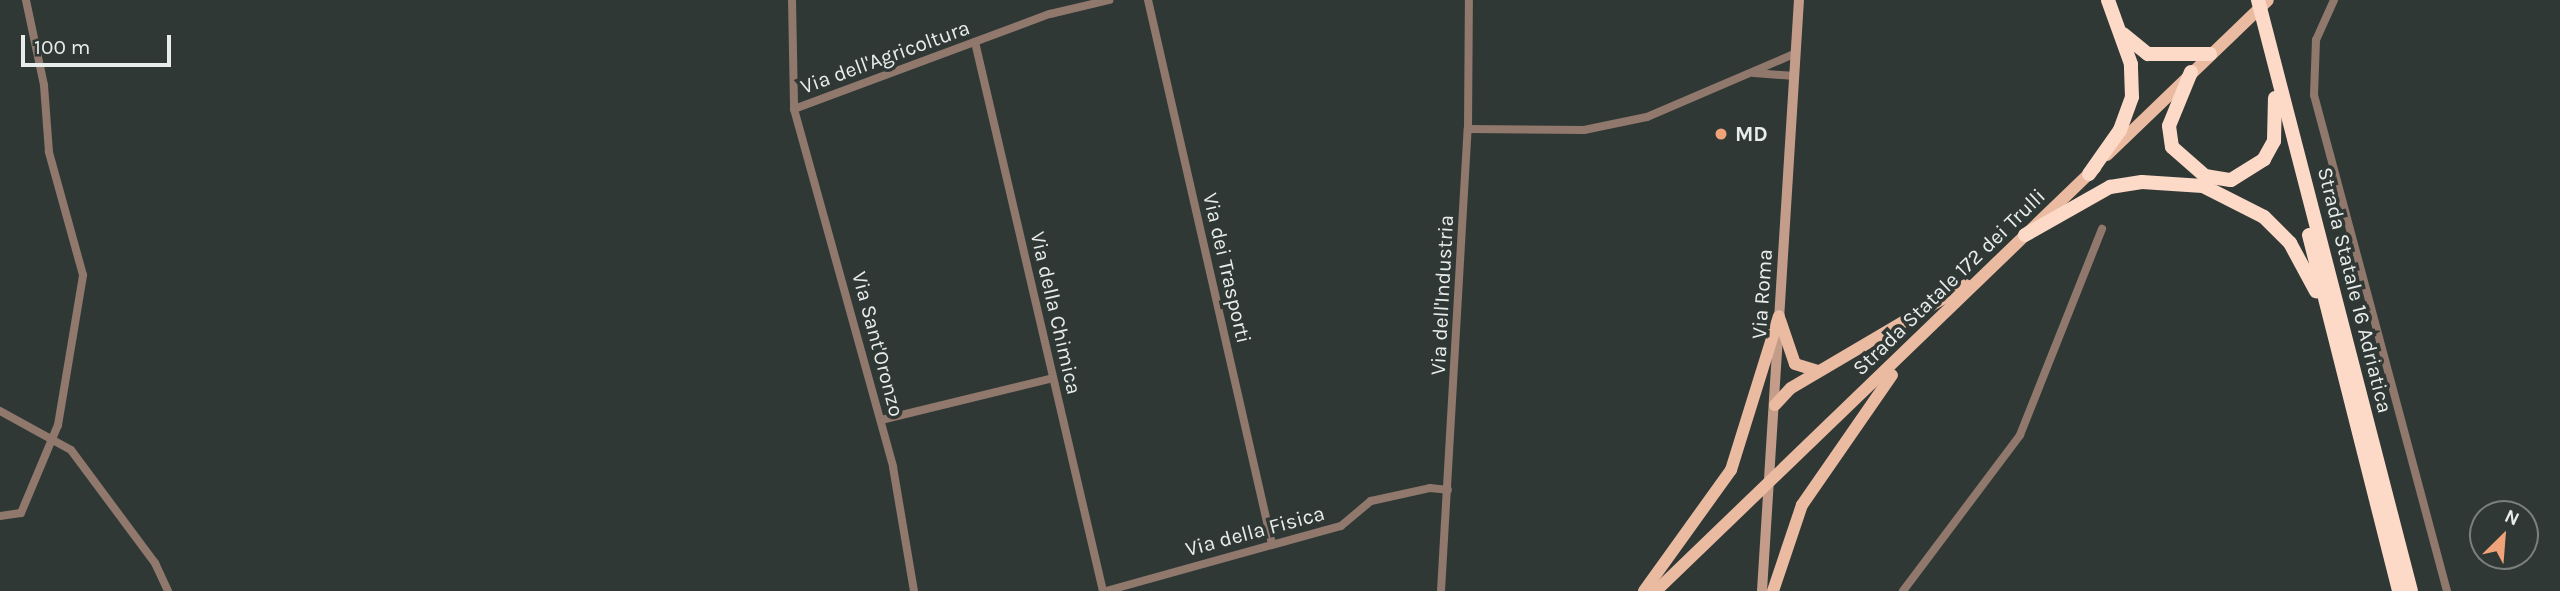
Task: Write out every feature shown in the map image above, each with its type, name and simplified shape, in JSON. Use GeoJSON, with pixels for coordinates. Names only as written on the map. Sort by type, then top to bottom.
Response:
{"type":"FeatureCollection","features":[{"type":"Feature","properties":{"kind":"highway"},"geometry":{"type":"LineString","coordinates":[[2089,174],[2120,130],[2132,97],[2131,64],[2109,0]]}},
{"type":"Feature","properties":{"kind":"highway","name":"Strada Statale 16 Adriatica"},"geometry":{"type":"LineString","coordinates":[[2249,0],[2399,591]]}},
{"type":"Feature","properties":{"kind":"highway","name":"Strada Statale 16 Adriatica"},"geometry":{"type":"LineString","coordinates":[[2258,0],[2411,591]]}},
{"type":"Feature","properties":{"kind":"highway"},"geometry":{"type":"LineString","coordinates":[[2116,24],[2148,54],[2210,54]]}},
{"type":"Feature","properties":{"kind":"highway"},"geometry":{"type":"LineString","coordinates":[[2191,72],[2169,126],[2172,147],[2186,166],[2206,176],[2231,180],[2264,159],[2274,141],[2275,98]]}},
{"type":"Feature","properties":{"kind":"highway"},"geometry":{"type":"LineString","coordinates":[[2025,235],[2110,187],[2169,181],[2203,186],[2264,217],[2290,243],[2337,351]]}},
{"type":"Feature","properties":{"kind":"main road","name":"Strada Statale 172 dei Trulli"},"geometry":{"type":"LineString","coordinates":[[1656,591],[2268,0]]}},
{"type":"Feature","properties":{"kind":"main road"},"geometry":{"type":"LineString","coordinates":[[1775,405],[1819,371],[1990,269]]}},
{"type":"Feature","properties":{"kind":"main road"},"geometry":{"type":"LineString","coordinates":[[1779,316],[1787,354],[1805,370],[1819,371]]}},
{"type":"Feature","properties":{"kind":"main road"},"geometry":{"type":"LineString","coordinates":[[1644,591],[1731,470],[1779,316]]}},
{"type":"Feature","properties":{"kind":"main road"},"geometry":{"type":"LineString","coordinates":[[1773,591],[1785,547],[1825,464],[1935,323]]}},
{"type":"Feature","properties":{"kind":"street"},"geometry":{"type":"LineString","coordinates":[[0,516],[21,513],[53,435],[83,275],[49,152],[44,85],[26,0]]}},
{"type":"Feature","properties":{"kind":"street","name":"Via Sant'Oronzo"},"geometry":{"type":"LineString","coordinates":[[792,0],[794,109],[881,419],[914,591]]}},
{"type":"Feature","properties":{"kind":"street","name":"Via dell'Agricoltura"},"geometry":{"type":"LineString","coordinates":[[794,109],[975,42],[1109,0]]}},
{"type":"Feature","properties":{"kind":"street","name":"Via dei Trasporti"},"geometry":{"type":"LineString","coordinates":[[1148,0],[1272,544]]}},
{"type":"Feature","properties":{"kind":"street","name":"Via dell'Industria"},"geometry":{"type":"LineString","coordinates":[[1441,591],[1468,129],[1469,0]]}},
{"type":"Feature","properties":{"kind":"street","name":"Via Roma"},"geometry":{"type":"LineString","coordinates":[[1762,591],[1799,0]]}},
{"type":"Feature","properties":{"kind":"street"},"geometry":{"type":"LineString","coordinates":[[2334,0],[2316,40],[2314,96],[2446,591]]}},
{"type":"Feature","properties":{"kind":"street","name":"Via della Chimica"},"geometry":{"type":"LineString","coordinates":[[975,42],[1105,591]]}},
{"type":"Feature","properties":{"kind":"street"},"geometry":{"type":"LineString","coordinates":[[1468,129],[1584,130],[1647,117],[1796,53]]}},
{"type":"Feature","properties":{"kind":"street"},"geometry":{"type":"LineString","coordinates":[[1751,73],[1795,76]]}},
{"type":"Feature","properties":{"kind":"street"},"geometry":{"type":"LineString","coordinates":[[1903,591],[2020,435],[2102,229]]}},
{"type":"Feature","properties":{"kind":"street"},"geometry":{"type":"LineString","coordinates":[[881,419],[1053,378]]}},
{"type":"Feature","properties":{"kind":"street"},"geometry":{"type":"LineString","coordinates":[[0,411],[53,435],[155,563],[168,591]]}},
{"type":"Feature","properties":{"kind":"street","name":"Via della Fisica"},"geometry":{"type":"LineString","coordinates":[[1105,591],[1341,526],[1371,501],[1430,488],[1448,491]]}},
{"type":"Feature","properties":{"kind":"place","name":"MD"},"geometry":{"type":"Point","coordinates":[1721,134]}}]}
